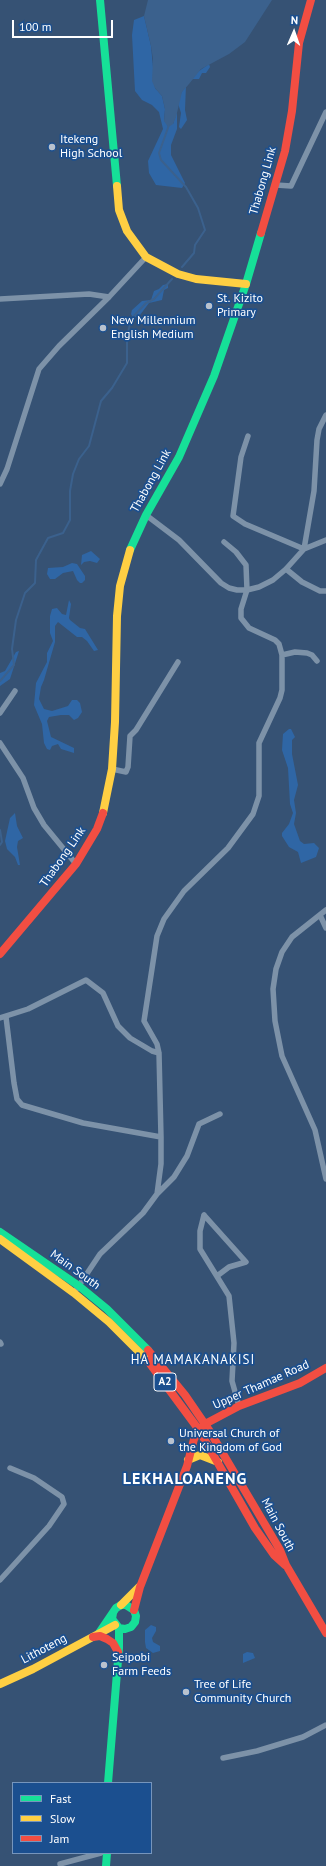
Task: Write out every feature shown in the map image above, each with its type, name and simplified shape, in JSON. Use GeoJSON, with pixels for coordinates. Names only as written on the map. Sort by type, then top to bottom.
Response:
{"type":"FeatureCollection","features":[{"type":"Feature","properties":{"kind":"main road"},"geometry":{"type":"LineString","coordinates":[[100,0],[119,210],[126,231],[146,257],[178,274],[196,279],[246,284]]}},
{"type":"Feature","properties":{"kind":"main road","name":"Thabong Link"},"geometry":{"type":"LineString","coordinates":[[0,954],[76,864],[97,829],[105,808],[112,769],[120,586],[127,556],[146,516],[179,457],[214,376],[246,284],[276,186],[285,151],[292,111],[299,43],[311,0]]}},
{"type":"Feature","properties":{"kind":"main road","name":"Main South"},"geometry":{"type":"LineString","coordinates":[[0,1232],[77,1289],[147,1359],[202,1427],[280,1550],[286,1565]]}},
{"type":"Feature","properties":{"kind":"main road","name":"Main South"},"geometry":{"type":"LineString","coordinates":[[0,1239],[77,1289]]}},
{"type":"Feature","properties":{"kind":"main road","name":"Upper Thamae Road"},"geometry":{"type":"LineString","coordinates":[[202,1427],[239,1406],[300,1383],[326,1368]]}},
{"type":"Feature","properties":{"kind":"main road"},"geometry":{"type":"LineString","coordinates":[[119,1650],[135,1622],[136,1616],[134,1610],[140,1587],[188,1460],[194,1439],[202,1427]]}},
{"type":"Feature","properties":{"kind":"main road","name":"Main South"},"geometry":{"type":"LineString","coordinates":[[202,1427],[218,1462],[255,1528],[274,1555],[286,1565]]}},
{"type":"Feature","properties":{"kind":"main road"},"geometry":{"type":"LineString","coordinates":[[188,1460],[200,1455],[218,1462]]}},
{"type":"Feature","properties":{"kind":"main road","name":"A2"},"geometry":{"type":"LineString","coordinates":[[286,1565],[326,1633]]}},
{"type":"Feature","properties":{"kind":"main road"},"geometry":{"type":"LineString","coordinates":[[94,1635],[116,1608],[140,1587]]}},
{"type":"Feature","properties":{"kind":"main road"},"geometry":{"type":"LineString","coordinates":[[121,1605],[131,1607],[134,1610]]}},
{"type":"Feature","properties":{"kind":"main road"},"geometry":{"type":"LineString","coordinates":[[108,1782],[119,1650],[117,1627],[112,1619],[113,1613]]}},
{"type":"Feature","properties":{"kind":"main road"},"geometry":{"type":"LineString","coordinates":[[117,1627],[125,1629],[131,1627]]}},
{"type":"Feature","properties":{"kind":"main road","name":"Lithoteng"},"geometry":{"type":"LineString","coordinates":[[0,1684],[33,1669],[94,1635],[117,1627]]}},
{"type":"Feature","properties":{"kind":"main road"},"geometry":{"type":"LineString","coordinates":[[94,1635],[107,1639],[119,1650]]}},
{"type":"Feature","properties":{"kind":"main road"},"geometry":{"type":"LineString","coordinates":[[106,1854],[106,1866]]}},
{"type":"Feature","properties":{"kind":"street"},"geometry":{"type":"LineString","coordinates":[[276,186],[291,186],[326,112]]}},
{"type":"Feature","properties":{"kind":"street"},"geometry":{"type":"LineString","coordinates":[[0,484],[7,469],[39,369],[59,346],[109,297],[146,257]]}},
{"type":"Feature","properties":{"kind":"street"},"geometry":{"type":"LineString","coordinates":[[0,299],[90,294],[109,297]]}},
{"type":"Feature","properties":{"kind":"street"},"geometry":{"type":"LineString","coordinates":[[304,549],[314,491],[317,440],[319,429],[326,416]]}},
{"type":"Feature","properties":{"kind":"street"},"geometry":{"type":"LineString","coordinates":[[248,436],[241,457],[233,516],[245,524],[304,549]]}},
{"type":"Feature","properties":{"kind":"street"},"geometry":{"type":"LineString","coordinates":[[146,516],[180,540],[221,583],[233,589],[247,590],[259,587],[273,580],[286,569],[304,549],[326,540]]}},
{"type":"Feature","properties":{"kind":"street"},"geometry":{"type":"LineString","coordinates":[[157,1194],[161,1137],[159,1053],[157,1044],[144,1021],[157,936],[164,919],[184,891],[228,848],[253,814],[259,796],[259,743],[280,698],[282,690],[282,655],[279,644],[275,640],[249,628],[241,618],[241,609],[247,590],[246,565],[236,552],[224,542]]}},
{"type":"Feature","properties":{"kind":"street"},"geometry":{"type":"LineString","coordinates":[[286,569],[302,582],[320,591],[326,591]]}},
{"type":"Feature","properties":{"kind":"street"},"geometry":{"type":"LineString","coordinates":[[282,655],[295,652],[307,653],[312,655],[317,661]]}},
{"type":"Feature","properties":{"kind":"street"},"geometry":{"type":"LineString","coordinates":[[112,769],[126,772],[128,766],[130,736],[136,730],[178,662]]}},
{"type":"Feature","properties":{"kind":"street"},"geometry":{"type":"LineString","coordinates":[[0,713],[15,691]]}},
{"type":"Feature","properties":{"kind":"street"},"geometry":{"type":"LineString","coordinates":[[0,743],[23,778],[34,808],[44,825],[76,864]]}},
{"type":"Feature","properties":{"kind":"street"},"geometry":{"type":"LineString","coordinates":[[326,910],[292,937],[282,952],[276,969],[273,989],[275,1021],[282,1056],[315,1130],[326,1179]]}},
{"type":"Feature","properties":{"kind":"street"},"geometry":{"type":"LineString","coordinates":[[320,915],[326,928]]}},
{"type":"Feature","properties":{"kind":"street"},"geometry":{"type":"LineString","coordinates":[[159,1053],[152,1051],[130,1038],[118,1026],[103,993],[86,980],[28,1009],[3,1018],[17,1099],[22,1105],[83,1123],[161,1137]]}},
{"type":"Feature","properties":{"kind":"street"},"geometry":{"type":"LineString","coordinates":[[77,1289],[100,1254],[143,1213],[157,1194],[174,1177],[187,1156],[199,1124],[220,1114]]}},
{"type":"Feature","properties":{"kind":"street"},"geometry":{"type":"LineString","coordinates":[[217,1276],[229,1267],[246,1262],[204,1215],[200,1231],[200,1249],[229,1296],[234,1343],[232,1381],[239,1406]]}},
{"type":"Feature","properties":{"kind":"street"},"geometry":{"type":"LineString","coordinates":[[0,1580],[49,1526],[64,1504],[62,1496],[34,1478],[10,1468]]}},
{"type":"Feature","properties":{"kind":"street"},"geometry":{"type":"LineString","coordinates":[[223,1758],[252,1753],[288,1742],[303,1737],[326,1725]]}},
{"type":"Feature","properties":{"kind":"street"},"geometry":{"type":"LineString","coordinates":[[60,1864],[97,1854]]}},
{"type":"Feature","properties":{"kind":"shaded area"},"geometry":{"type":"Polygon","coordinates":[[[148,0],[272,0],[245,42],[229,54],[201,69],[182,92],[176,117],[173,124],[168,127],[164,121],[165,109],[162,96],[155,88],[152,81],[153,59],[144,16],[148,0]]]}},
{"type":"Feature","properties":{"kind":"shaded area"},"geometry":{"type":"Polygon","coordinates":[[[144,16],[151,46],[155,88],[162,96],[165,109],[164,121],[173,124],[177,111],[177,129],[171,145],[171,155],[185,183],[182,188],[156,185],[149,173],[148,161],[163,129],[159,112],[152,105],[142,100],[135,91],[132,35],[134,20],[144,16]]]}},
{"type":"Feature","properties":{"kind":"shaded area"},"geometry":{"type":"Polygon","coordinates":[[[209,64],[210,67],[206,73],[202,73],[199,79],[191,79],[192,76],[209,64]]]}},
{"type":"Feature","properties":{"kind":"shaded area"},"geometry":{"type":"Polygon","coordinates":[[[186,85],[185,110],[187,120],[181,129],[179,127],[181,113],[177,100],[186,85]]]}},
{"type":"Feature","properties":{"kind":"shaded area"},"geometry":{"type":"Polygon","coordinates":[[[168,284],[168,288],[164,290],[162,300],[149,303],[140,315],[133,318],[131,314],[132,310],[142,301],[151,300],[154,291],[163,285],[168,284]]]}},
{"type":"Feature","properties":{"kind":"shaded area"},"geometry":{"type":"Polygon","coordinates":[[[91,551],[100,559],[97,563],[90,561],[84,562],[81,565],[82,555],[91,551]]]}},
{"type":"Feature","properties":{"kind":"shaded area"},"geometry":{"type":"Polygon","coordinates":[[[72,563],[77,564],[85,576],[85,580],[82,583],[77,580],[73,571],[63,573],[55,579],[50,579],[47,574],[48,568],[63,567],[72,563]]]}},
{"type":"Feature","properties":{"kind":"shaded area"},"geometry":{"type":"Polygon","coordinates":[[[69,600],[71,604],[70,620],[80,628],[85,629],[98,650],[94,651],[87,641],[82,637],[77,637],[58,622],[55,626],[55,642],[41,687],[39,699],[44,709],[52,711],[68,706],[72,700],[77,700],[80,703],[82,712],[78,718],[74,720],[69,715],[61,715],[49,717],[47,721],[51,737],[74,748],[74,753],[61,749],[58,744],[52,746],[50,750],[47,749],[44,743],[42,724],[34,705],[36,683],[47,662],[47,653],[53,641],[50,633],[50,616],[52,609],[57,608],[62,614],[66,615],[69,600]]]}},
{"type":"Feature","properties":{"kind":"shaded area"},"geometry":{"type":"Polygon","coordinates":[[[19,651],[10,679],[0,686],[0,673],[5,671],[16,652],[19,651]]]}},
{"type":"Feature","properties":{"kind":"shaded area"},"geometry":{"type":"Polygon","coordinates":[[[291,729],[295,737],[292,740],[292,754],[298,785],[294,800],[296,813],[294,824],[300,841],[304,844],[314,843],[319,848],[316,857],[301,863],[298,852],[289,847],[282,836],[282,833],[289,824],[293,813],[290,804],[288,768],[282,750],[283,734],[291,729]]]}},
{"type":"Feature","properties":{"kind":"shaded area"},"geometry":{"type":"Polygon","coordinates":[[[15,813],[17,826],[23,838],[18,841],[17,847],[20,865],[18,865],[15,857],[7,849],[5,841],[10,818],[15,813]]]}},
{"type":"Feature","properties":{"kind":"shaded area"},"geometry":{"type":"Polygon","coordinates":[[[151,1625],[156,1627],[156,1631],[152,1638],[153,1642],[160,1646],[160,1651],[153,1653],[146,1648],[145,1642],[145,1630],[151,1625]]]}},
{"type":"Feature","properties":{"kind":"shaded area"},"geometry":{"type":"Polygon","coordinates":[[[247,1652],[253,1653],[255,1658],[243,1663],[243,1654],[247,1652]]]}},
{"type":"Feature","properties":{"kind":"waterway"},"geometry":{"type":"LineString","coordinates":[[169,125],[159,153],[161,160],[186,187],[198,208],[205,230],[195,245],[194,253],[182,267]]}},
{"type":"Feature","properties":{"kind":"waterway"},"geometry":{"type":"LineString","coordinates":[[0,681],[14,665],[12,649],[16,620],[25,593],[35,583],[36,560],[48,538],[63,533],[70,520],[70,491],[73,474],[79,459],[89,446],[101,401],[112,388],[127,363],[127,337],[131,319],[146,303],[154,299],[172,279]]}},
{"type":"Feature","properties":{"kind":"waterway"},"geometry":{"type":"LineString","coordinates":[[0,830],[2,842],[0,845]]}},
{"type":"Feature","properties":{"kind":"traffic: fast"},"geometry":{"type":"LineString","coordinates":[[100,0],[117,186]]}},
{"type":"Feature","properties":{"kind":"traffic: fast"},"geometry":{"type":"LineString","coordinates":[[130,550],[146,515],[179,457],[214,376],[246,284],[261,233]]}},
{"type":"Feature","properties":{"kind":"traffic: fast"},"geometry":{"type":"LineString","coordinates":[[0,1232],[79,1286],[107,1309],[148,1350]]}},
{"type":"Feature","properties":{"kind":"traffic: fast"},"geometry":{"type":"LineString","coordinates":[[99,1633],[116,1608],[121,1605],[126,1605],[134,1610],[136,1616],[135,1622],[131,1627],[125,1629],[119,1628],[112,1619],[113,1613]]}},
{"type":"Feature","properties":{"kind":"traffic: fast"},"geometry":{"type":"LineString","coordinates":[[108,1782],[119,1648],[119,1628]]}},
{"type":"Feature","properties":{"kind":"traffic: fast"},"geometry":{"type":"LineString","coordinates":[[106,1866],[107,1854]]}},
{"type":"Feature","properties":{"kind":"traffic: slow"},"geometry":{"type":"LineString","coordinates":[[117,186],[119,210],[127,231],[146,257],[178,274],[196,279],[246,284]]}},
{"type":"Feature","properties":{"kind":"traffic: slow"},"geometry":{"type":"LineString","coordinates":[[103,813],[112,769],[115,722],[117,616],[120,586],[130,550]]}},
{"type":"Feature","properties":{"kind":"traffic: slow"},"geometry":{"type":"LineString","coordinates":[[0,1239],[74,1293],[109,1322],[148,1361]]}},
{"type":"Feature","properties":{"kind":"traffic: slow"},"geometry":{"type":"LineString","coordinates":[[188,1460],[200,1455],[218,1462]]}},
{"type":"Feature","properties":{"kind":"traffic: slow"},"geometry":{"type":"LineString","coordinates":[[121,1605],[139,1587]]}},
{"type":"Feature","properties":{"kind":"traffic: slow"},"geometry":{"type":"LineString","coordinates":[[0,1684],[33,1669],[115,1625]]}},
{"type":"Feature","properties":{"kind":"traffic: jam"},"geometry":{"type":"LineString","coordinates":[[261,233],[285,151],[292,111],[299,43],[311,0]]}},
{"type":"Feature","properties":{"kind":"traffic: jam"},"geometry":{"type":"LineString","coordinates":[[0,954],[76,864],[97,829],[103,813]]}},
{"type":"Feature","properties":{"kind":"traffic: jam"},"geometry":{"type":"LineString","coordinates":[[148,1350],[185,1395],[209,1430],[280,1550],[286,1565],[326,1633]]}},
{"type":"Feature","properties":{"kind":"traffic: jam"},"geometry":{"type":"LineString","coordinates":[[148,1361],[199,1430],[255,1528],[274,1555],[285,1565]]}},
{"type":"Feature","properties":{"kind":"traffic: jam"},"geometry":{"type":"LineString","coordinates":[[134,1610],[140,1587],[187,1466],[194,1439],[199,1430],[205,1424],[239,1406],[300,1383],[326,1368]]}},
{"type":"Feature","properties":{"kind":"traffic: jam"},"geometry":{"type":"LineString","coordinates":[[93,1637],[100,1636],[107,1639],[113,1643],[118,1652]]}},
{"type":"Feature","properties":{"kind":"place","name":"Itekeng High School"},"geometry":{"type":"Point","coordinates":[52,147]}},
{"type":"Feature","properties":{"kind":"place","name":"St. Kizito Primary"},"geometry":{"type":"Point","coordinates":[209,306]}},
{"type":"Feature","properties":{"kind":"place","name":"New Millennium English Medium"},"geometry":{"type":"Point","coordinates":[103,328]}},
{"type":"Feature","properties":{"kind":"place","name":"Universal Church of the Kingdom of God"},"geometry":{"type":"Point","coordinates":[171,1441]}},
{"type":"Feature","properties":{"kind":"place","name":"Seipobi Farm Feeds"},"geometry":{"type":"Point","coordinates":[104,1665]}},
{"type":"Feature","properties":{"kind":"place","name":"Tree of Life Community Church"},"geometry":{"type":"Point","coordinates":[186,1692]}},
{"type":"Feature","properties":{"kind":"district","name":"HA MAMAKANAKISI"},"geometry":{"type":"Point","coordinates":[193,1360]}},
{"type":"Feature","properties":{"kind":"district","name":"LEKHALOANENG"},"geometry":{"type":"Point","coordinates":[185,1479]}}]}
